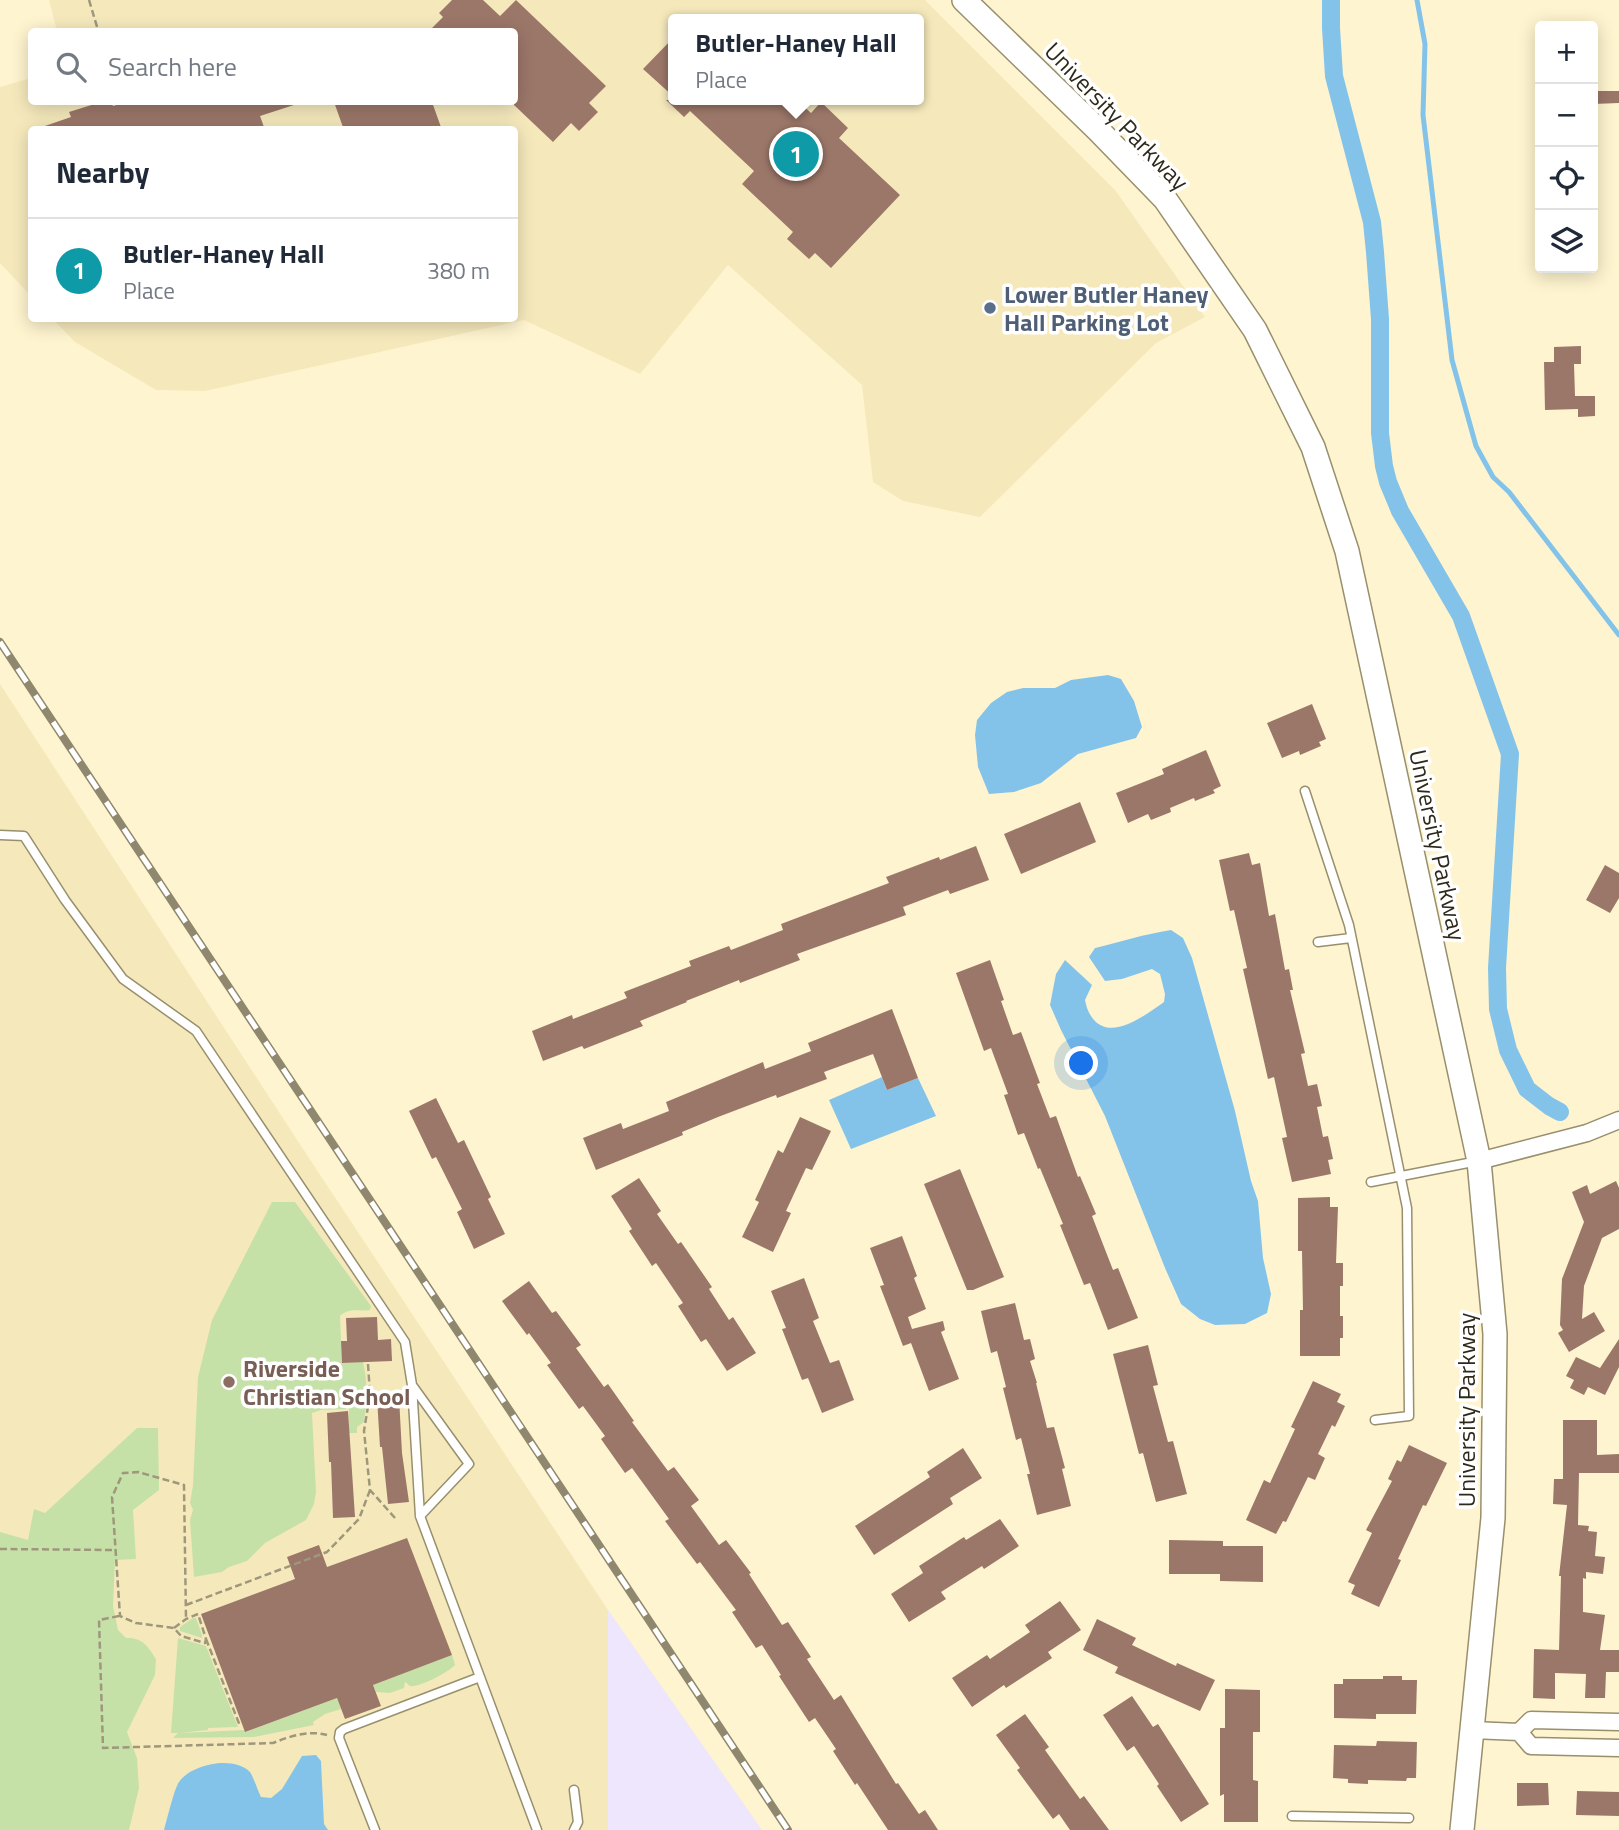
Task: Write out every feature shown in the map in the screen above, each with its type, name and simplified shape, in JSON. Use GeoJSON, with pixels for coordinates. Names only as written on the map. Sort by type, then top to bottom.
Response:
{"type":"FeatureCollection","features":[{"type":"Feature","properties":{"kind":"main road","name":"University Parkway"},"geometry":{"type":"LineString","coordinates":[[964,0],[1165,199],[1255,330],[1313,447],[1347,551],[1479,1161],[1495,1334],[1493,1518],[1462,1830]]}},
{"type":"Feature","properties":{"kind":"street"},"geometry":{"type":"LineString","coordinates":[[1479,1161],[1587,1133],[1619,1120]]}},
{"type":"Feature","properties":{"kind":"street"},"geometry":{"type":"LineString","coordinates":[[1519,1732],[1531,1720],[1619,1722]]}},
{"type":"Feature","properties":{"kind":"street"},"geometry":{"type":"LineString","coordinates":[[1472,1730],[1519,1732],[1531,1746],[1619,1748]]}},
{"type":"Feature","properties":{"kind":"lane"},"geometry":{"type":"LineString","coordinates":[[1305,791],[1349,925],[1407,1208],[1409,1416],[1376,1420]]}},
{"type":"Feature","properties":{"kind":"lane"},"geometry":{"type":"LineString","coordinates":[[0,835],[24,836],[65,900],[123,979],[196,1031],[405,1342],[412,1385],[420,1516],[537,1830]]}},
{"type":"Feature","properties":{"kind":"lane"},"geometry":{"type":"LineString","coordinates":[[1318,942],[1351,938]]}},
{"type":"Feature","properties":{"kind":"lane"},"geometry":{"type":"LineString","coordinates":[[1371,1182],[1479,1161]]}},
{"type":"Feature","properties":{"kind":"lane"},"geometry":{"type":"LineString","coordinates":[[412,1385],[469,1464],[420,1516]]}},
{"type":"Feature","properties":{"kind":"lane"},"geometry":{"type":"LineString","coordinates":[[376,1830],[340,1732],[344,1728],[480,1677]]}},
{"type":"Feature","properties":{"kind":"lane"},"geometry":{"type":"LineString","coordinates":[[574,1790],[578,1822],[574,1830]]}},
{"type":"Feature","properties":{"kind":"lane"},"geometry":{"type":"LineString","coordinates":[[1292,1815],[1409,1818]]}},
{"type":"Feature","properties":{"kind":"path"},"geometry":{"type":"LineString","coordinates":[[89,0],[97,28]]}},
{"type":"Feature","properties":{"kind":"path"},"geometry":{"type":"LineString","coordinates":[[185,1606],[327,1552],[359,1519],[370,1490],[364,1431],[370,1394],[368,1364]]}},
{"type":"Feature","properties":{"kind":"path"},"geometry":{"type":"LineString","coordinates":[[120,1616],[112,1497],[123,1473],[138,1472],[184,1485],[186,1619]]}},
{"type":"Feature","properties":{"kind":"path"},"geometry":{"type":"LineString","coordinates":[[370,1490],[395,1518]]}},
{"type":"Feature","properties":{"kind":"path"},"geometry":{"type":"LineString","coordinates":[[0,1549],[115,1550]]}},
{"type":"Feature","properties":{"kind":"path"},"geometry":{"type":"LineString","coordinates":[[174,1628],[198,1614],[240,1726]]}},
{"type":"Feature","properties":{"kind":"path"},"geometry":{"type":"LineString","coordinates":[[206,1639],[205,1643],[181,1636],[174,1628],[136,1623],[120,1616],[99,1620],[103,1748],[273,1743],[291,1736],[316,1732],[330,1736]]}},
{"type":"Feature","properties":{"kind":"shaded area"},"geometry":{"type":"Polygon","coordinates":[[[49,0],[925,0],[1115,190],[1205,317],[1156,343],[980,517],[903,501],[873,482],[862,385],[728,265],[640,374],[524,320],[518,321],[518,126],[28,126],[28,293],[0,263],[0,87],[28,79],[28,105],[518,105],[518,28],[56,28],[49,0]]]}},
{"type":"Feature","properties":{"kind":"shaded area"},"geometry":{"type":"Polygon","coordinates":[[[56,322],[515,322],[205,391],[156,390],[75,342],[56,322]]]}},
{"type":"Feature","properties":{"kind":"shaded area","name":"Riverside Christian School"},"geometry":{"type":"Polygon","coordinates":[[[0,684],[608,1610],[608,1830],[0,1830],[0,684]]]}},
{"type":"Feature","properties":{"kind":"shaded area"},"geometry":{"type":"Polygon","coordinates":[[[608,1610],[762,1830],[608,1830],[608,1610]]]}},
{"type":"Feature","properties":{"kind":"green space"},"geometry":{"type":"Polygon","coordinates":[[[272,1202],[295,1202],[371,1306],[370,1310],[351,1311],[340,1316],[342,1363],[363,1362],[366,1377],[364,1422],[357,1427],[357,1433],[349,1433],[349,1409],[312,1413],[316,1492],[314,1504],[306,1520],[265,1543],[247,1561],[222,1572],[194,1577],[190,1520],[193,1510],[190,1503],[198,1377],[212,1320],[272,1202]]]}},
{"type":"Feature","properties":{"kind":"green space"},"geometry":{"type":"Polygon","coordinates":[[[137,1428],[158,1428],[159,1490],[133,1510],[136,1559],[115,1560],[113,1606],[118,1630],[126,1638],[144,1643],[156,1659],[155,1675],[127,1732],[137,1758],[139,1788],[129,1830],[0,1830],[0,1532],[28,1540],[34,1509],[45,1513],[137,1428]]]}},
{"type":"Feature","properties":{"kind":"green space"},"geometry":{"type":"Polygon","coordinates":[[[196,1618],[202,1638],[180,1631],[180,1627],[196,1618]]]}},
{"type":"Feature","properties":{"kind":"green space"},"geometry":{"type":"Polygon","coordinates":[[[178,1638],[206,1646],[238,1727],[180,1733],[246,1732],[337,1698],[341,1709],[325,1714],[313,1722],[314,1725],[254,1737],[173,1738],[178,1733],[171,1733],[178,1638]]]}},
{"type":"Feature","properties":{"kind":"green space"},"geometry":{"type":"Polygon","coordinates":[[[452,1655],[455,1665],[434,1679],[414,1686],[405,1682],[404,1688],[390,1693],[376,1692],[373,1685],[452,1655]]]}},
{"type":"Feature","properties":{"kind":"water"},"geometry":{"type":"Polygon","coordinates":[[[1108,675],[1121,679],[1134,701],[1142,727],[1136,738],[1078,754],[1041,783],[1014,792],[989,794],[978,767],[975,735],[977,720],[991,703],[1007,692],[1023,688],[1055,688],[1071,680],[1108,675]]]}},
{"type":"Feature","properties":{"kind":"water"},"geometry":{"type":"Polygon","coordinates":[[[1171,930],[1183,938],[1192,958],[1258,1201],[1263,1258],[1271,1294],[1267,1313],[1245,1324],[1215,1325],[1200,1319],[1181,1304],[1105,1116],[1050,1005],[1056,974],[1065,960],[1092,985],[1085,1000],[1090,1014],[1099,1024],[1117,1027],[1147,1014],[1164,1002],[1165,994],[1160,974],[1152,969],[1122,979],[1105,981],[1089,957],[1095,948],[1171,930]]]}},
{"type":"Feature","properties":{"kind":"water"},"geometry":{"type":"Polygon","coordinates":[[[882,1077],[887,1090],[918,1078],[936,1116],[851,1149],[829,1100],[882,1077]]]}},
{"type":"Feature","properties":{"kind":"water"},"geometry":{"type":"Polygon","coordinates":[[[316,1755],[321,1761],[324,1824],[328,1830],[164,1830],[177,1786],[193,1770],[224,1763],[243,1767],[250,1772],[261,1797],[271,1798],[282,1789],[302,1756],[316,1755]]]}},
{"type":"Feature","properties":{"kind":"building"},"geometry":{"type":"Polygon","coordinates":[[[452,0],[483,0],[500,16],[516,0],[606,86],[589,103],[598,112],[579,131],[571,123],[553,142],[514,105],[518,105],[518,28],[432,28],[443,17],[439,13],[452,0]]]}},
{"type":"Feature","properties":{"kind":"building"},"geometry":{"type":"Polygon","coordinates":[[[668,43],[668,92],[643,69],[668,43]]]}},
{"type":"Feature","properties":{"kind":"building"},"geometry":{"type":"Polygon","coordinates":[[[1598,91],[1619,91],[1619,103],[1598,104],[1598,91]]]}},
{"type":"Feature","properties":{"kind":"building"},"geometry":{"type":"Polygon","coordinates":[[[91,105],[294,105],[260,116],[264,126],[45,126],[71,117],[69,112],[91,105]]]}},
{"type":"Feature","properties":{"kind":"building"},"geometry":{"type":"Polygon","coordinates":[[[335,105],[433,105],[441,126],[343,126],[335,105]]]}},
{"type":"Feature","properties":{"kind":"building"},"geometry":{"type":"Polygon","coordinates":[[[671,105],[802,105],[811,113],[818,105],[824,105],[848,128],[839,138],[900,195],[831,268],[815,253],[809,259],[787,239],[793,232],[742,184],[754,171],[690,111],[684,117],[671,105]]]}},
{"type":"Feature","properties":{"kind":"building"},"geometry":{"type":"Polygon","coordinates":[[[1581,346],[1581,364],[1574,364],[1575,396],[1595,396],[1595,416],[1578,417],[1578,409],[1545,410],[1544,362],[1554,362],[1554,347],[1581,346]]]}},
{"type":"Feature","properties":{"kind":"building"},"geometry":{"type":"Polygon","coordinates":[[[1312,704],[1326,739],[1319,742],[1321,746],[1300,755],[1299,751],[1282,758],[1267,723],[1312,704]]]}},
{"type":"Feature","properties":{"kind":"building"},"geometry":{"type":"Polygon","coordinates":[[[1206,750],[1221,786],[1213,790],[1215,793],[1170,808],[1171,812],[1151,820],[1148,814],[1128,823],[1116,793],[1164,774],[1162,769],[1206,750]]]}},
{"type":"Feature","properties":{"kind":"building"},"geometry":{"type":"Polygon","coordinates":[[[1080,802],[1096,842],[1021,874],[1004,834],[1080,802]]]}},
{"type":"Feature","properties":{"kind":"building"},"geometry":{"type":"Polygon","coordinates":[[[976,846],[989,880],[950,894],[948,890],[903,907],[906,915],[797,954],[800,960],[686,1001],[640,1021],[643,1026],[584,1049],[582,1046],[543,1061],[532,1031],[572,1015],[573,1019],[627,998],[624,992],[691,966],[689,961],[729,946],[731,950],[783,930],[781,924],[889,883],[886,877],[976,846]]]}},
{"type":"Feature","properties":{"kind":"building"},"geometry":{"type":"Polygon","coordinates":[[[1249,853],[1252,865],[1260,863],[1269,916],[1275,914],[1285,970],[1289,969],[1293,990],[1290,990],[1305,1053],[1301,1054],[1308,1086],[1317,1084],[1322,1106],[1317,1107],[1323,1137],[1328,1136],[1333,1159],[1328,1160],[1331,1174],[1292,1182],[1282,1138],[1287,1137],[1274,1077],[1268,1079],[1243,969],[1247,968],[1234,910],[1230,911],[1219,860],[1249,853]]]}},
{"type":"Feature","properties":{"kind":"building"},"geometry":{"type":"Polygon","coordinates":[[[1605,865],[1619,873],[1619,898],[1610,913],[1586,900],[1605,865]]]}},
{"type":"Feature","properties":{"kind":"building"},"geometry":{"type":"Polygon","coordinates":[[[990,960],[1013,1035],[1021,1032],[1050,1118],[1056,1116],[1078,1177],[1080,1176],[1096,1214],[1092,1216],[1113,1270],[1118,1268],[1138,1318],[1108,1330],[1090,1283],[1084,1285],[1060,1225],[1063,1224],[1024,1133],[1018,1135],[1004,1095],[1008,1094],[991,1048],[984,1051],[956,973],[990,960]]]}},
{"type":"Feature","properties":{"kind":"building"},"geometry":{"type":"Polygon","coordinates":[[[892,1009],[918,1078],[887,1090],[873,1054],[824,1072],[827,1079],[718,1117],[682,1132],[683,1135],[596,1170],[583,1138],[621,1123],[623,1129],[669,1111],[666,1102],[763,1062],[765,1069],[811,1051],[808,1043],[892,1009]]]}},
{"type":"Feature","properties":{"kind":"building"},"geometry":{"type":"Polygon","coordinates":[[[436,1098],[458,1143],[464,1140],[505,1234],[474,1249],[457,1212],[462,1209],[436,1157],[432,1159],[409,1111],[436,1098]]]}},
{"type":"Feature","properties":{"kind":"building"},"geometry":{"type":"Polygon","coordinates":[[[800,1117],[831,1131],[812,1170],[806,1168],[786,1211],[791,1213],[773,1252],[742,1237],[759,1202],[755,1200],[778,1150],[783,1153],[800,1117]]]}},
{"type":"Feature","properties":{"kind":"building"},"geometry":{"type":"Polygon","coordinates":[[[960,1169],[1004,1277],[973,1290],[967,1290],[924,1184],[960,1169]]]}},
{"type":"Feature","properties":{"kind":"building"},"geometry":{"type":"Polygon","coordinates":[[[639,1178],[661,1211],[657,1214],[678,1244],[681,1242],[712,1287],[709,1289],[729,1320],[733,1317],[756,1353],[727,1371],[706,1339],[701,1342],[678,1306],[683,1303],[656,1263],[652,1266],[629,1231],[632,1229],[611,1196],[639,1178]]]}},
{"type":"Feature","properties":{"kind":"building"},"geometry":{"type":"Polygon","coordinates":[[[1616,1181],[1619,1188],[1619,1229],[1602,1238],[1584,1286],[1582,1319],[1594,1312],[1605,1331],[1569,1352],[1558,1333],[1563,1330],[1560,1325],[1562,1279],[1584,1222],[1572,1192],[1587,1185],[1590,1194],[1616,1181]]]}},
{"type":"Feature","properties":{"kind":"building"},"geometry":{"type":"Polygon","coordinates":[[[1330,1197],[1330,1207],[1338,1207],[1336,1263],[1343,1263],[1340,1316],[1343,1316],[1343,1338],[1340,1338],[1340,1356],[1300,1356],[1300,1310],[1303,1310],[1302,1251],[1298,1251],[1298,1198],[1330,1197]]]}},
{"type":"Feature","properties":{"kind":"building"},"geometry":{"type":"Polygon","coordinates":[[[902,1236],[926,1309],[908,1317],[912,1329],[943,1321],[945,1330],[941,1332],[959,1379],[929,1391],[911,1343],[903,1346],[880,1286],[884,1285],[870,1248],[902,1236]]]}},
{"type":"Feature","properties":{"kind":"building"},"geometry":{"type":"Polygon","coordinates":[[[804,1278],[819,1318],[813,1321],[830,1363],[839,1360],[854,1400],[822,1413],[808,1378],[802,1380],[782,1329],[786,1328],[771,1291],[804,1278]]]}},
{"type":"Feature","properties":{"kind":"building"},"geometry":{"type":"Polygon","coordinates":[[[529,1281],[552,1313],[556,1311],[581,1345],[576,1348],[604,1387],[608,1384],[668,1471],[674,1467],[699,1500],[691,1506],[719,1545],[726,1540],[751,1573],[749,1574],[782,1625],[788,1622],[811,1657],[807,1659],[834,1700],[841,1695],[896,1784],[898,1783],[919,1814],[925,1810],[938,1830],[888,1830],[857,1783],[855,1785],[833,1751],[836,1749],[815,1718],[809,1722],[762,1645],[756,1648],[732,1612],[736,1610],[665,1521],[669,1519],[632,1468],[625,1473],[601,1439],[605,1436],[583,1406],[579,1409],[547,1365],[551,1363],[502,1301],[529,1281]]]}},
{"type":"Feature","properties":{"kind":"building"},"geometry":{"type":"Polygon","coordinates":[[[1015,1303],[1024,1340],[1030,1339],[1035,1359],[1030,1361],[1047,1428],[1054,1427],[1065,1468],[1062,1469],[1071,1506],[1037,1515],[1021,1438],[1016,1440],[997,1351],[991,1353],[981,1311],[1015,1303]]]}},
{"type":"Feature","properties":{"kind":"building"},"geometry":{"type":"Polygon","coordinates":[[[377,1317],[378,1340],[391,1339],[392,1361],[342,1363],[341,1341],[347,1341],[346,1318],[377,1317]]]}},
{"type":"Feature","properties":{"kind":"building"},"geometry":{"type":"Polygon","coordinates":[[[1619,1339],[1619,1367],[1605,1395],[1588,1387],[1584,1395],[1570,1388],[1574,1380],[1566,1376],[1576,1357],[1600,1368],[1619,1339]]]}},
{"type":"Feature","properties":{"kind":"building"},"geometry":{"type":"Polygon","coordinates":[[[1148,1345],[1158,1385],[1153,1386],[1168,1442],[1173,1441],[1187,1494],[1156,1502],[1143,1453],[1139,1454],[1113,1354],[1148,1345]]]}},
{"type":"Feature","properties":{"kind":"building"},"geometry":{"type":"Polygon","coordinates":[[[1313,1381],[1341,1394],[1337,1402],[1345,1406],[1318,1454],[1325,1458],[1315,1480],[1308,1477],[1286,1522],[1283,1521],[1276,1534],[1246,1520],[1264,1480],[1270,1483],[1295,1429],[1291,1427],[1313,1381]]]}},
{"type":"Feature","properties":{"kind":"building"},"geometry":{"type":"Polygon","coordinates":[[[399,1397],[402,1453],[409,1502],[388,1504],[377,1398],[399,1397]]]}},
{"type":"Feature","properties":{"kind":"building"},"geometry":{"type":"Polygon","coordinates":[[[348,1411],[355,1517],[333,1518],[327,1413],[348,1411]]]}},
{"type":"Feature","properties":{"kind":"building"},"geometry":{"type":"Polygon","coordinates":[[[1563,1420],[1597,1420],[1597,1455],[1619,1454],[1619,1473],[1579,1473],[1578,1525],[1589,1526],[1588,1531],[1597,1532],[1595,1556],[1605,1557],[1603,1574],[1586,1572],[1586,1579],[1583,1578],[1583,1612],[1605,1615],[1600,1650],[1619,1650],[1619,1672],[1606,1672],[1605,1698],[1585,1698],[1586,1674],[1555,1673],[1555,1699],[1533,1698],[1534,1649],[1559,1650],[1559,1576],[1567,1505],[1553,1504],[1554,1479],[1563,1479],[1563,1420]]]}},
{"type":"Feature","properties":{"kind":"building"},"geometry":{"type":"Polygon","coordinates":[[[1409,1445],[1447,1463],[1426,1506],[1423,1505],[1379,1607],[1351,1594],[1355,1585],[1348,1582],[1372,1533],[1366,1530],[1392,1481],[1388,1479],[1397,1460],[1401,1462],[1409,1445]]]}},
{"type":"Feature","properties":{"kind":"building"},"geometry":{"type":"Polygon","coordinates":[[[963,1448],[982,1478],[950,1498],[953,1504],[874,1555],[855,1526],[930,1477],[927,1472],[963,1448]]]}},
{"type":"Feature","properties":{"kind":"building"},"geometry":{"type":"Polygon","coordinates":[[[1000,1519],[1019,1546],[941,1592],[946,1599],[909,1622],[891,1594],[923,1573],[919,1566],[964,1537],[966,1540],[1000,1519]]]}},
{"type":"Feature","properties":{"kind":"building"},"geometry":{"type":"Polygon","coordinates":[[[407,1538],[452,1655],[373,1685],[381,1706],[345,1719],[337,1698],[245,1732],[201,1614],[295,1579],[287,1557],[319,1545],[327,1567],[407,1538]]]}},
{"type":"Feature","properties":{"kind":"building"},"geometry":{"type":"Polygon","coordinates":[[[1169,1540],[1223,1541],[1223,1546],[1263,1546],[1263,1582],[1220,1581],[1220,1574],[1169,1574],[1169,1540]]]}},
{"type":"Feature","properties":{"kind":"building"},"geometry":{"type":"Polygon","coordinates":[[[1060,1601],[1081,1630],[1048,1652],[1052,1658],[972,1707],[952,1678],[987,1655],[990,1659],[1030,1632],[1025,1625],[1060,1601]]]}},
{"type":"Feature","properties":{"kind":"building"},"geometry":{"type":"Polygon","coordinates":[[[1097,1619],[1136,1638],[1132,1645],[1176,1666],[1177,1663],[1215,1680],[1200,1711],[1115,1673],[1118,1667],[1083,1650],[1097,1619]]]}},
{"type":"Feature","properties":{"kind":"building"},"geometry":{"type":"Polygon","coordinates":[[[1383,1676],[1402,1676],[1402,1680],[1417,1680],[1416,1714],[1376,1714],[1376,1719],[1334,1718],[1334,1684],[1343,1684],[1343,1679],[1383,1679],[1383,1676]]]}},
{"type":"Feature","properties":{"kind":"building"},"geometry":{"type":"Polygon","coordinates":[[[1225,1689],[1260,1690],[1260,1732],[1253,1732],[1253,1780],[1258,1781],[1258,1822],[1224,1822],[1224,1794],[1220,1796],[1220,1728],[1225,1728],[1225,1689]]]}},
{"type":"Feature","properties":{"kind":"building"},"geometry":{"type":"Polygon","coordinates":[[[1132,1696],[1153,1727],[1158,1724],[1209,1804],[1181,1822],[1134,1746],[1127,1751],[1103,1715],[1132,1696]]]}},
{"type":"Feature","properties":{"kind":"building"},"geometry":{"type":"Polygon","coordinates":[[[1025,1714],[1049,1747],[1045,1750],[1080,1799],[1084,1796],[1109,1830],[1070,1830],[1059,1814],[1053,1819],[1017,1770],[1020,1768],[996,1735],[1025,1714]]]}},
{"type":"Feature","properties":{"kind":"building"},"geometry":{"type":"Polygon","coordinates":[[[1377,1741],[1417,1742],[1416,1778],[1407,1778],[1406,1781],[1368,1780],[1368,1784],[1348,1783],[1348,1779],[1333,1778],[1334,1745],[1376,1746],[1377,1741]]]}},
{"type":"Feature","properties":{"kind":"building"},"geometry":{"type":"Polygon","coordinates":[[[1517,1783],[1548,1783],[1549,1805],[1517,1806],[1517,1783]]]}},
{"type":"Feature","properties":{"kind":"building"},"geometry":{"type":"Polygon","coordinates":[[[1577,1791],[1619,1792],[1619,1816],[1576,1815],[1577,1791]]]}},
{"type":"Feature","properties":{"kind":"waterway"},"geometry":{"type":"LineString","coordinates":[[1331,0],[1334,76],[1372,222],[1380,319],[1380,433],[1384,466],[1400,511],[1461,616],[1510,754],[1497,968],[1498,1009],[1508,1050],[1527,1089],[1560,1112]]}},
{"type":"Feature","properties":{"kind":"waterway"},"geometry":{"type":"LineString","coordinates":[[1417,0],[1425,44],[1423,115],[1452,360],[1476,446],[1493,477],[1509,492],[1619,635]]}},
{"type":"Feature","properties":{"kind":"railway"},"geometry":{"type":"LineString","coordinates":[[0,642],[788,1830]]}},
{"type":"Feature","properties":{"kind":"place","name":"Butler-Haney Hall"},"geometry":{"type":"Point","coordinates":[796,154]}},
{"type":"Feature","properties":{"kind":"place","name":"Lower Butler Haney Hall Parking Lot"},"geometry":{"type":"Point","coordinates":[990,308]}},
{"type":"Feature","properties":{"kind":"place","name":"Riverside Christian School"},"geometry":{"type":"Point","coordinates":[229,1382]}}]}
